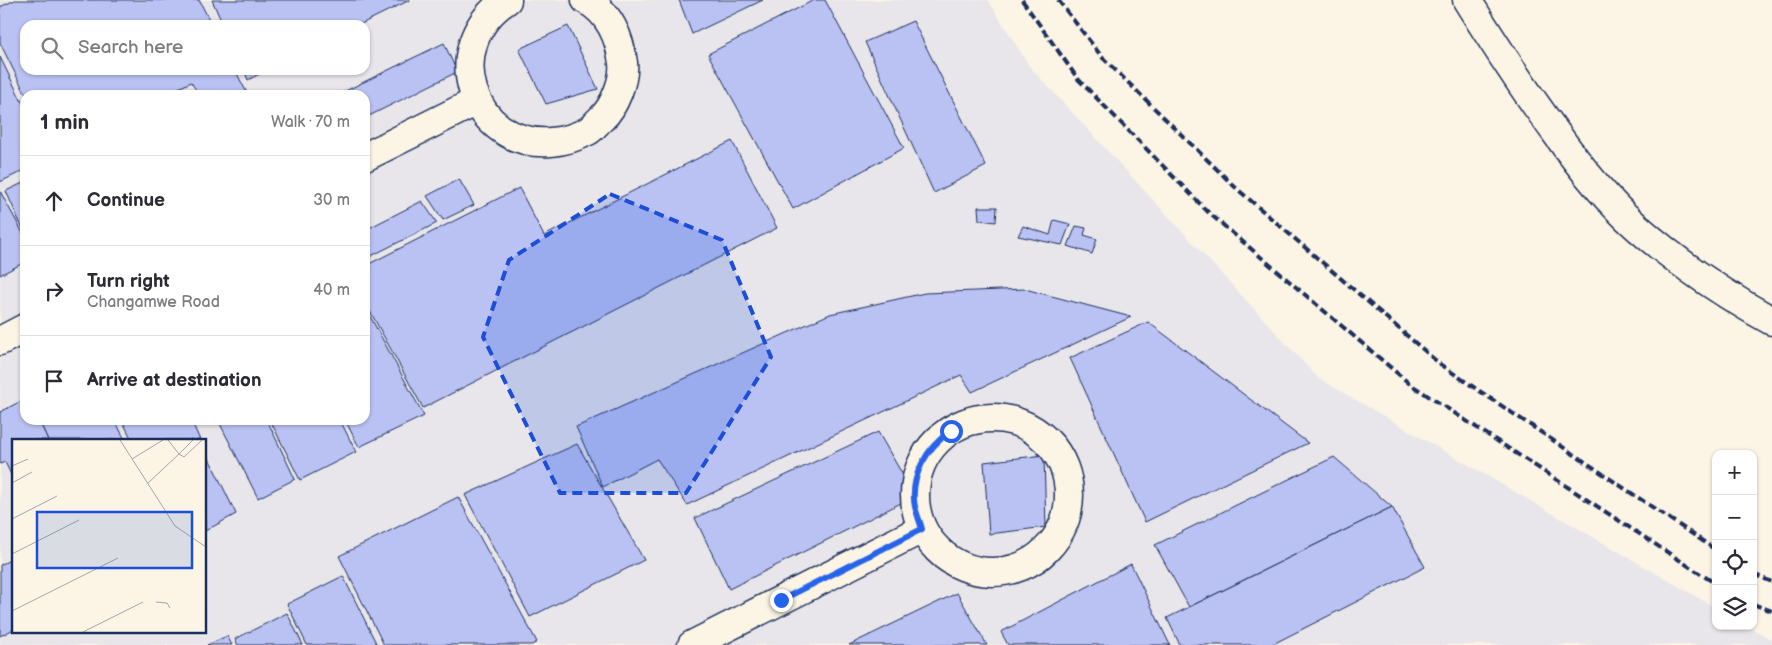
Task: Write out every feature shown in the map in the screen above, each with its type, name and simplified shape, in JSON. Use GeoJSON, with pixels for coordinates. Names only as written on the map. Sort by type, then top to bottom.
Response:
{"type":"FeatureCollection","features":[{"type":"Feature","properties":{"kind":"street"},"geometry":{"type":"LineString","coordinates":[[507,0],[494,8],[479,28],[470,51],[469,77],[477,100],[492,121],[513,136],[538,142],[564,141],[588,131],[607,114],[619,91],[624,66],[619,40],[608,18],[586,0]]}},
{"type":"Feature","properties":{"kind":"street"},"geometry":{"type":"LineString","coordinates":[[1467,0],[1530,98],[1578,163],[1603,193],[1637,228],[1666,251],[1772,321]]}},
{"type":"Feature","properties":{"kind":"street"},"geometry":{"type":"LineString","coordinates":[[370,154],[477,100]]}},
{"type":"Feature","properties":{"kind":"street"},"geometry":{"type":"LineString","coordinates":[[0,341],[20,331]]}},
{"type":"Feature","properties":{"kind":"street"},"geometry":{"type":"LineString","coordinates":[[986,418],[1011,420],[1034,429],[1053,446],[1065,468],[1071,493],[1067,519],[1054,543],[1035,560],[1027,564],[1011,570],[984,572],[959,566],[937,550],[922,529],[915,505],[916,480],[924,457],[940,438],[962,424],[986,418]]}},
{"type":"Feature","properties":{"kind":"street"},"geometry":{"type":"LineString","coordinates":[[692,645],[922,529]]}},
{"type":"Feature","properties":{"kind":"highlighted area"},"geometry":{"type":"Polygon","coordinates":[[[610,194],[722,240],[771,357],[686,493],[560,493],[483,337],[509,260],[610,194]]]}},
{"type":"Feature","properties":{"kind":"shaded area"},"geometry":{"type":"Polygon","coordinates":[[[0,0],[988,0],[1030,67],[1318,378],[1712,606],[1712,630],[1755,630],[1772,640],[1772,645],[0,645],[0,0]]]}},
{"type":"Feature","properties":{"kind":"building"},"geometry":{"type":"Polygon","coordinates":[[[15,0],[199,0],[209,20],[20,20],[20,75],[238,75],[245,90],[196,90],[191,82],[174,90],[24,90],[0,43],[0,7],[15,0]]]}},
{"type":"Feature","properties":{"kind":"building"},"geometry":{"type":"Polygon","coordinates":[[[212,0],[410,0],[369,20],[221,20],[212,0]]]}},
{"type":"Feature","properties":{"kind":"building"},"geometry":{"type":"Polygon","coordinates":[[[679,0],[763,0],[692,34],[679,0]]]}},
{"type":"Feature","properties":{"kind":"building"},"geometry":{"type":"Polygon","coordinates":[[[814,0],[825,0],[904,148],[793,209],[708,54],[814,0]]]}},
{"type":"Feature","properties":{"kind":"building"},"geometry":{"type":"Polygon","coordinates":[[[913,21],[986,166],[934,193],[865,42],[913,21]]]}},
{"type":"Feature","properties":{"kind":"building"},"geometry":{"type":"Polygon","coordinates":[[[568,26],[598,89],[546,104],[519,49],[568,26]]]}},
{"type":"Feature","properties":{"kind":"building"},"geometry":{"type":"Polygon","coordinates":[[[444,43],[457,72],[370,116],[370,90],[347,90],[444,43]]]}},
{"type":"Feature","properties":{"kind":"building"},"geometry":{"type":"Polygon","coordinates":[[[0,57],[20,98],[20,172],[0,182],[0,57]]]}},
{"type":"Feature","properties":{"kind":"building"},"geometry":{"type":"Polygon","coordinates":[[[246,75],[258,75],[248,80],[246,75]]]}},
{"type":"Feature","properties":{"kind":"building"},"geometry":{"type":"Polygon","coordinates":[[[732,141],[777,228],[423,408],[370,311],[370,263],[519,188],[544,236],[732,141]]]}},
{"type":"Feature","properties":{"kind":"building"},"geometry":{"type":"Polygon","coordinates":[[[459,179],[474,205],[443,220],[427,196],[459,179]]]}},
{"type":"Feature","properties":{"kind":"building"},"geometry":{"type":"Polygon","coordinates":[[[20,184],[20,223],[6,191],[20,184]]]}},
{"type":"Feature","properties":{"kind":"building"},"geometry":{"type":"Polygon","coordinates":[[[0,191],[20,228],[20,265],[0,275],[0,191]]]}},
{"type":"Feature","properties":{"kind":"building"},"geometry":{"type":"Polygon","coordinates":[[[422,201],[437,223],[370,256],[370,227],[422,201]]]}},
{"type":"Feature","properties":{"kind":"building"},"geometry":{"type":"Polygon","coordinates":[[[978,207],[997,207],[996,222],[979,220],[978,207]]]}},
{"type":"Feature","properties":{"kind":"building"},"geometry":{"type":"Polygon","coordinates":[[[1054,220],[1070,224],[1062,245],[1018,236],[1023,226],[1050,235],[1054,220]]]}},
{"type":"Feature","properties":{"kind":"building"},"geometry":{"type":"Polygon","coordinates":[[[1076,226],[1086,228],[1084,235],[1097,239],[1092,254],[1068,246],[1076,226]]]}},
{"type":"Feature","properties":{"kind":"building"},"geometry":{"type":"Polygon","coordinates":[[[1025,289],[1131,317],[972,392],[961,375],[687,505],[657,459],[603,487],[576,427],[830,314],[925,293],[1025,289]]]}},
{"type":"Feature","properties":{"kind":"building"},"geometry":{"type":"Polygon","coordinates":[[[370,316],[424,416],[359,447],[348,425],[370,425],[370,316]]]}},
{"type":"Feature","properties":{"kind":"building"},"geometry":{"type":"Polygon","coordinates":[[[1148,322],[1308,443],[1145,522],[1070,358],[1148,322]]]}},
{"type":"Feature","properties":{"kind":"building"},"geometry":{"type":"Polygon","coordinates":[[[20,402],[20,425],[41,425],[48,439],[12,439],[12,477],[5,462],[0,464],[0,412],[20,402]]]}},
{"type":"Feature","properties":{"kind":"building"},"geometry":{"type":"Polygon","coordinates":[[[41,425],[118,425],[124,439],[48,439],[41,425]]]}},
{"type":"Feature","properties":{"kind":"building"},"geometry":{"type":"Polygon","coordinates":[[[124,425],[193,425],[200,439],[132,439],[124,425]]]}},
{"type":"Feature","properties":{"kind":"building"},"geometry":{"type":"Polygon","coordinates":[[[221,425],[269,425],[295,479],[258,498],[221,425]]]}},
{"type":"Feature","properties":{"kind":"building"},"geometry":{"type":"Polygon","coordinates":[[[272,425],[342,425],[356,452],[300,480],[272,425]]]}},
{"type":"Feature","properties":{"kind":"building"},"geometry":{"type":"Polygon","coordinates":[[[878,432],[915,496],[729,589],[695,518],[878,432]]]}},
{"type":"Feature","properties":{"kind":"building"},"geometry":{"type":"Polygon","coordinates":[[[577,444],[644,560],[530,617],[465,495],[577,444]]]}},
{"type":"Feature","properties":{"kind":"building"},"geometry":{"type":"Polygon","coordinates":[[[206,452],[236,514],[206,530],[206,452]]]}},
{"type":"Feature","properties":{"kind":"building"},"geometry":{"type":"Polygon","coordinates":[[[1044,455],[1046,527],[989,534],[984,462],[1044,455]]]}},
{"type":"Feature","properties":{"kind":"building"},"geometry":{"type":"Polygon","coordinates":[[[1334,457],[1392,507],[1189,607],[1155,545],[1334,457]]]}},
{"type":"Feature","properties":{"kind":"building"},"geometry":{"type":"Polygon","coordinates":[[[458,497],[537,642],[532,645],[384,645],[339,556],[458,497]]]}},
{"type":"Feature","properties":{"kind":"building"},"geometry":{"type":"Polygon","coordinates":[[[1392,507],[1425,567],[1271,645],[1180,645],[1167,618],[1392,507]]]}},
{"type":"Feature","properties":{"kind":"building"},"geometry":{"type":"Polygon","coordinates":[[[12,559],[12,630],[0,636],[0,565],[12,559]]]}},
{"type":"Feature","properties":{"kind":"building"},"geometry":{"type":"Polygon","coordinates":[[[1131,564],[1170,645],[1008,645],[1001,632],[1131,564]]]}},
{"type":"Feature","properties":{"kind":"building"},"geometry":{"type":"Polygon","coordinates":[[[343,576],[377,645],[307,645],[287,604],[343,576]]]}},
{"type":"Feature","properties":{"kind":"building"},"geometry":{"type":"Polygon","coordinates":[[[957,593],[987,645],[849,645],[957,593]]]}},
{"type":"Feature","properties":{"kind":"building"},"geometry":{"type":"Polygon","coordinates":[[[287,613],[303,645],[238,645],[235,639],[287,613]]]}},
{"type":"Feature","properties":{"kind":"building"},"geometry":{"type":"Polygon","coordinates":[[[227,636],[232,645],[207,645],[227,636]]]}},
{"type":"Feature","properties":{"kind":"railway"},"geometry":{"type":"LineString","coordinates":[[1022,0],[1078,79],[1209,213],[1410,384],[1712,581]]}},
{"type":"Feature","properties":{"kind":"railway"},"geometry":{"type":"LineString","coordinates":[[1058,0],[1102,57],[1235,187],[1441,365],[1712,547]]}},
{"type":"Feature","properties":{"kind":"railway"},"geometry":{"type":"LineString","coordinates":[[1757,576],[1772,582]]}},
{"type":"Feature","properties":{"kind":"railway"},"geometry":{"type":"LineString","coordinates":[[1757,605],[1772,611]]}},
{"type":"Feature","properties":{"kind":"route"},"geometry":{"type":"LineString","coordinates":[[781,600],[922,529],[915,505],[916,480],[924,457],[940,438],[951,431]]}}]}
